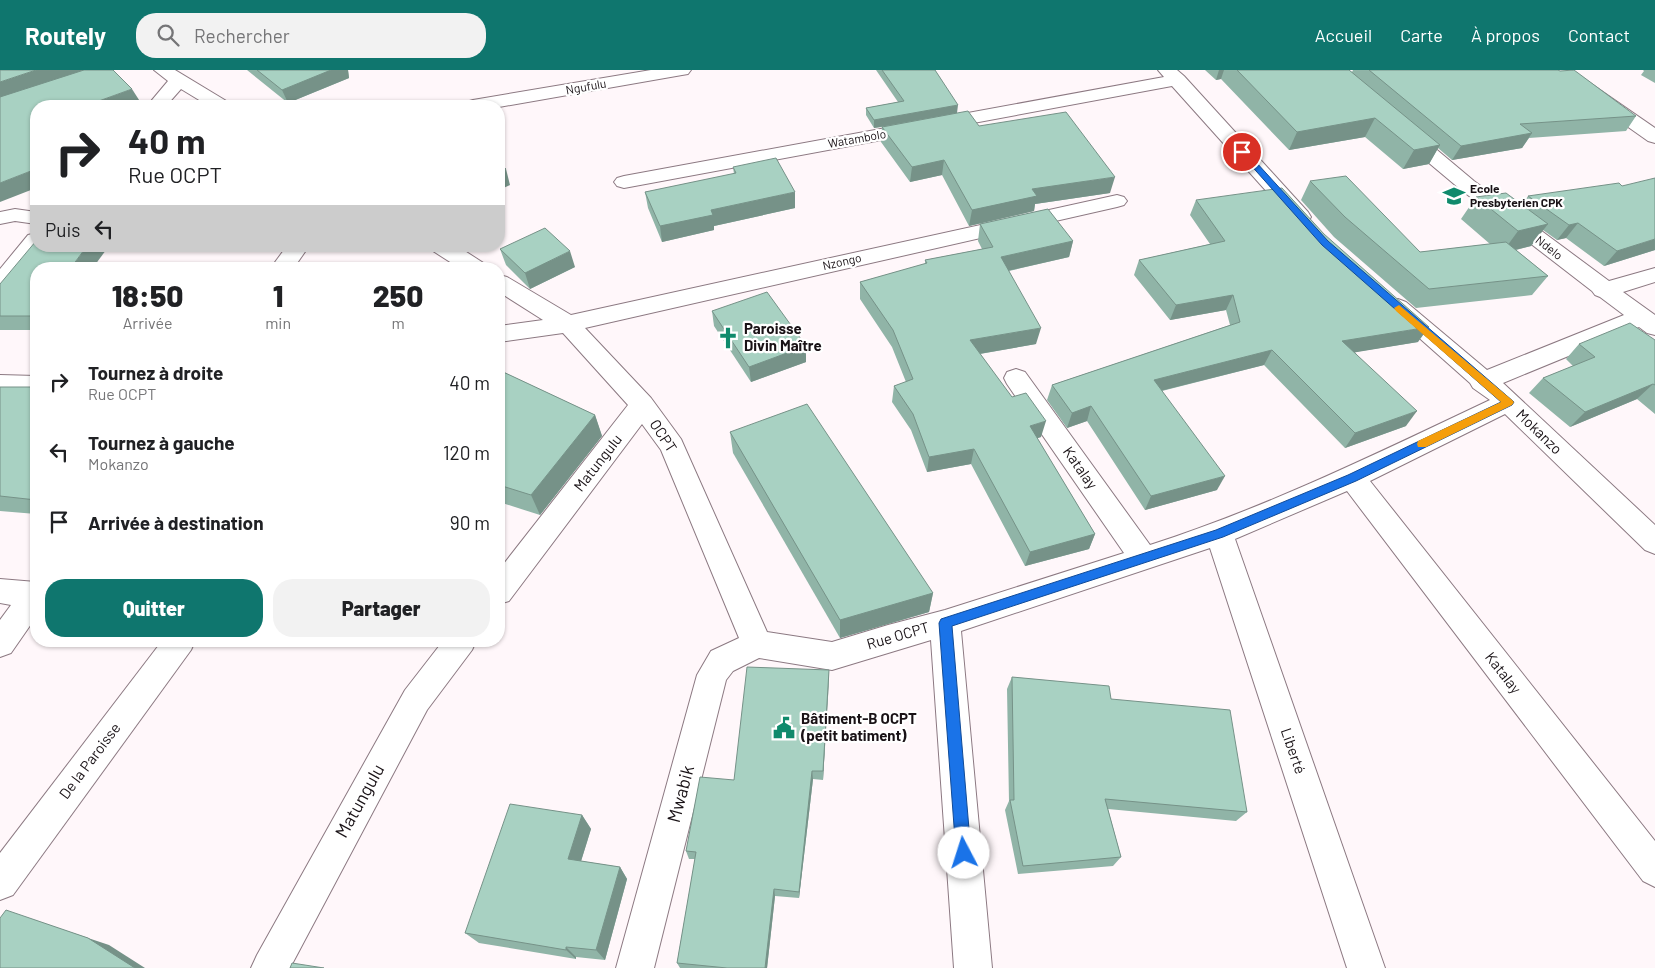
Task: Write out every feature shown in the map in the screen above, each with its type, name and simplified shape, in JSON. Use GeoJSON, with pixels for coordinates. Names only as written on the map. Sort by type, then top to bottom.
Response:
{"type":"FeatureCollection","features":[{"type":"Feature","properties":{"kind":"street"},"geometry":{"type":"LineString","coordinates":[[163,70],[212,100]]}},
{"type":"Feature","properties":{"kind":"street","name":"Ngufulu"},"geometry":{"type":"LineString","coordinates":[[505,101],[682,70]]}},
{"type":"Feature","properties":{"kind":"street"},"geometry":{"type":"LineString","coordinates":[[1559,70],[1655,137]]}},
{"type":"Feature","properties":{"kind":"street"},"geometry":{"type":"LineString","coordinates":[[1173,75],[1313,230]]}},
{"type":"Feature","properties":{"kind":"street","name":"Watambolo"},"geometry":{"type":"LineString","coordinates":[[624,182],[1173,75]]}},
{"type":"Feature","properties":{"kind":"street"},"geometry":{"type":"LineString","coordinates":[[162,100],[180,80]]}},
{"type":"Feature","properties":{"kind":"street","name":"Ndelo"},"geometry":{"type":"LineString","coordinates":[[1393,123],[1467,185],[1603,290],[1648,322]]}},
{"type":"Feature","properties":{"kind":"street","name":"Nzongo"},"geometry":{"type":"LineString","coordinates":[[505,333],[568,324],[1117,201]]}},
{"type":"Feature","properties":{"kind":"street"},"geometry":{"type":"LineString","coordinates":[[0,218],[15,215],[30,217]]}},
{"type":"Feature","properties":{"kind":"street"},"geometry":{"type":"LineString","coordinates":[[0,283],[30,247]]}},
{"type":"Feature","properties":{"kind":"street"},"geometry":{"type":"LineString","coordinates":[[450,252],[466,262]]}},
{"type":"Feature","properties":{"kind":"street"},"geometry":{"type":"LineString","coordinates":[[1603,290],[1655,275]]}},
{"type":"Feature","properties":{"kind":"street","name":"OCPT"},"geometry":{"type":"LineString","coordinates":[[505,286],[568,324],[642,405],[672,446],[758,644]]}},
{"type":"Feature","properties":{"kind":"street","name":"Mokanzo"},"geometry":{"type":"LineString","coordinates":[[1385,296],[1482,382],[1508,402],[1655,542]]}},
{"type":"Feature","properties":{"kind":"street"},"geometry":{"type":"LineString","coordinates":[[1482,382],[1648,322]]}},
{"type":"Feature","properties":{"kind":"street","name":"Katalay"},"geometry":{"type":"LineString","coordinates":[[1016,378],[1144,559]]}},
{"type":"Feature","properties":{"kind":"street"},"geometry":{"type":"LineString","coordinates":[[0,384],[30,385]]}},
{"type":"Feature","properties":{"kind":"street","name":"Rue OCPT"},"geometry":{"type":"LineString","coordinates":[[758,644],[832,656],[888,638],[945,623],[1144,559],[1219,534],[1352,478],[1508,402]]}},
{"type":"Feature","properties":{"kind":"street","name":"Matungulu"},"geometry":{"type":"LineString","coordinates":[[505,584],[642,405]]}},
{"type":"Feature","properties":{"kind":"street","name":"Katalay"},"geometry":{"type":"LineString","coordinates":[[1352,478],[1655,869]]}},
{"type":"Feature","properties":{"kind":"street","name":"Liberté"},"geometry":{"type":"LineString","coordinates":[[1219,534],[1366,968]]}},
{"type":"Feature","properties":{"kind":"street"},"geometry":{"type":"LineString","coordinates":[[0,591],[30,594]]}},
{"type":"Feature","properties":{"kind":"street"},"geometry":{"type":"LineString","coordinates":[[0,644],[30,603]]}},
{"type":"Feature","properties":{"kind":"street"},"geometry":{"type":"LineString","coordinates":[[945,623],[973,968]]}},
{"type":"Feature","properties":{"kind":"street","name":"Mwabik"},"geometry":{"type":"LineString","coordinates":[[635,968],[712,675],[722,661],[758,644]]}},
{"type":"Feature","properties":{"kind":"street","name":"De la Paroisse"},"geometry":{"type":"LineString","coordinates":[[0,882],[176,647]]}},
{"type":"Feature","properties":{"kind":"street","name":"Matungulu"},"geometry":{"type":"LineString","coordinates":[[270,968],[416,700],[456,647]]}},
{"type":"Feature","properties":{"kind":"building"},"geometry":{"type":"Polygon","coordinates":[[[0,70],[36,70],[0,82],[0,70]]]}},
{"type":"Feature","properties":{"kind":"building"},"geometry":{"type":"Polygon","coordinates":[[[84,70],[113,70],[132,89],[102,100],[30,100],[30,171],[0,183],[0,97],[84,70]]]}},
{"type":"Feature","properties":{"kind":"building"},"geometry":{"type":"Polygon","coordinates":[[[257,70],[331,70],[282,90],[257,70]]]}},
{"type":"Feature","properties":{"kind":"building"},"geometry":{"type":"Polygon","coordinates":[[[882,70],[935,70],[958,105],[874,120],[866,108],[904,101],[882,70]]]}},
{"type":"Feature","properties":{"kind":"building"},"geometry":{"type":"Polygon","coordinates":[[[1237,70],[1349,70],[1440,145],[1414,150],[1375,118],[1297,132],[1237,70]]]}},
{"type":"Feature","properties":{"kind":"building"},"geometry":{"type":"Polygon","coordinates":[[[1369,70],[1574,70],[1636,116],[1520,124],[1532,133],[1461,146],[1369,70]]]}},
{"type":"Feature","properties":{"kind":"building"},"geometry":{"type":"Polygon","coordinates":[[[968,111],[979,126],[1066,112],[1115,177],[1032,189],[1037,196],[972,210],[944,160],[912,167],[882,127],[968,111]]]}},
{"type":"Feature","properties":{"kind":"building"},"geometry":{"type":"Polygon","coordinates":[[[776,158],[795,192],[711,210],[713,215],[660,226],[645,192],[736,173],[733,167],[776,158]]]}},
{"type":"Feature","properties":{"kind":"building"},"geometry":{"type":"Polygon","coordinates":[[[1346,176],[1420,252],[1506,242],[1548,276],[1429,289],[1345,217],[1310,181],[1346,176]]]}},
{"type":"Feature","properties":{"kind":"building"},"geometry":{"type":"Polygon","coordinates":[[[1655,178],[1655,239],[1617,251],[1578,223],[1569,225],[1528,196],[1619,183],[1622,186],[1655,178]]]}},
{"type":"Feature","properties":{"kind":"building"},"geometry":{"type":"Polygon","coordinates":[[[1282,188],[1324,234],[1429,327],[1342,341],[1417,411],[1355,433],[1272,350],[1154,380],[1225,476],[1151,496],[1091,406],[1072,413],[1052,385],[1240,322],[1233,295],[1176,305],[1139,260],[1225,241],[1196,200],[1282,188]]]}},
{"type":"Feature","properties":{"kind":"building"},"geometry":{"type":"Polygon","coordinates":[[[1506,193],[1548,224],[1518,231],[1476,197],[1506,193]]]}},
{"type":"Feature","properties":{"kind":"building"},"geometry":{"type":"Polygon","coordinates":[[[1048,209],[1073,241],[1001,257],[1041,328],[970,340],[1012,397],[1026,393],[1046,421],[1030,426],[1095,534],[1030,552],[974,449],[929,457],[913,414],[894,386],[913,379],[893,330],[860,282],[927,263],[925,260],[993,247],[980,224],[1048,209]]]}},
{"type":"Feature","properties":{"kind":"building"},"geometry":{"type":"Polygon","coordinates":[[[545,228],[570,251],[525,273],[503,252],[505,252],[505,247],[545,228]]]}},
{"type":"Feature","properties":{"kind":"building"},"geometry":{"type":"Polygon","coordinates":[[[30,248],[30,252],[83,252],[75,262],[30,262],[30,316],[0,316],[0,284],[30,248]]]}},
{"type":"Feature","properties":{"kind":"building"},"geometry":{"type":"Polygon","coordinates":[[[767,292],[806,346],[749,367],[712,311],[767,292]]]}},
{"type":"Feature","properties":{"kind":"building"},"geometry":{"type":"Polygon","coordinates":[[[1630,323],[1655,340],[1655,385],[1653,384],[1585,412],[1543,378],[1595,357],[1579,344],[1630,323]]]}},
{"type":"Feature","properties":{"kind":"building"},"geometry":{"type":"Polygon","coordinates":[[[505,373],[595,415],[531,495],[505,487],[505,373]]]}},
{"type":"Feature","properties":{"kind":"building"},"geometry":{"type":"Polygon","coordinates":[[[0,387],[30,387],[30,499],[0,496],[0,387]]]}},
{"type":"Feature","properties":{"kind":"building"},"geometry":{"type":"Polygon","coordinates":[[[807,404],[933,593],[840,620],[730,432],[807,404]]]}},
{"type":"Feature","properties":{"kind":"building"},"geometry":{"type":"Polygon","coordinates":[[[747,667],[829,670],[823,771],[812,771],[799,892],[774,889],[765,968],[727,968],[677,963],[696,852],[686,851],[700,777],[734,780],[747,667]]]}},
{"type":"Feature","properties":{"kind":"building"},"geometry":{"type":"Polygon","coordinates":[[[1012,677],[1109,686],[1111,699],[1230,710],[1247,812],[1105,799],[1121,857],[1023,866],[1010,800],[1014,800],[1012,677]]]}},
{"type":"Feature","properties":{"kind":"building"},"geometry":{"type":"Polygon","coordinates":[[[510,804],[582,815],[568,859],[620,867],[596,950],[566,947],[566,950],[465,933],[510,804]]]}},
{"type":"Feature","properties":{"kind":"building"},"geometry":{"type":"Polygon","coordinates":[[[6,910],[88,938],[135,968],[0,968],[0,918],[6,910]]]}},
{"type":"Feature","properties":{"kind":"building"},"geometry":{"type":"Polygon","coordinates":[[[292,963],[324,968],[290,968],[292,963]]]}},
{"type":"Feature","properties":{"kind":"slow traffic"},"geometry":{"type":"LineString","coordinates":[[1399,308],[1482,382],[1508,402],[1422,444]]}},
{"type":"Feature","properties":{"kind":"place","name":"Ecole Presbyterien CPK"},"geometry":{"type":"Point","coordinates":[1454,196]}},
{"type":"Feature","properties":{"kind":"place","name":"Paroisse Divin Maître"},"geometry":{"type":"Point","coordinates":[728,338]}},
{"type":"Feature","properties":{"kind":"place","name":"Bâtiment-B OCPT (petit batiment)"},"geometry":{"type":"Point","coordinates":[784,728]}},
{"type":"Feature","properties":{"kind":"route"},"geometry":{"type":"LineString","coordinates":[[964,853],[945,623],[1219,534],[1352,478],[1508,402],[1482,382],[1325,243],[1242,152]]}}]}
